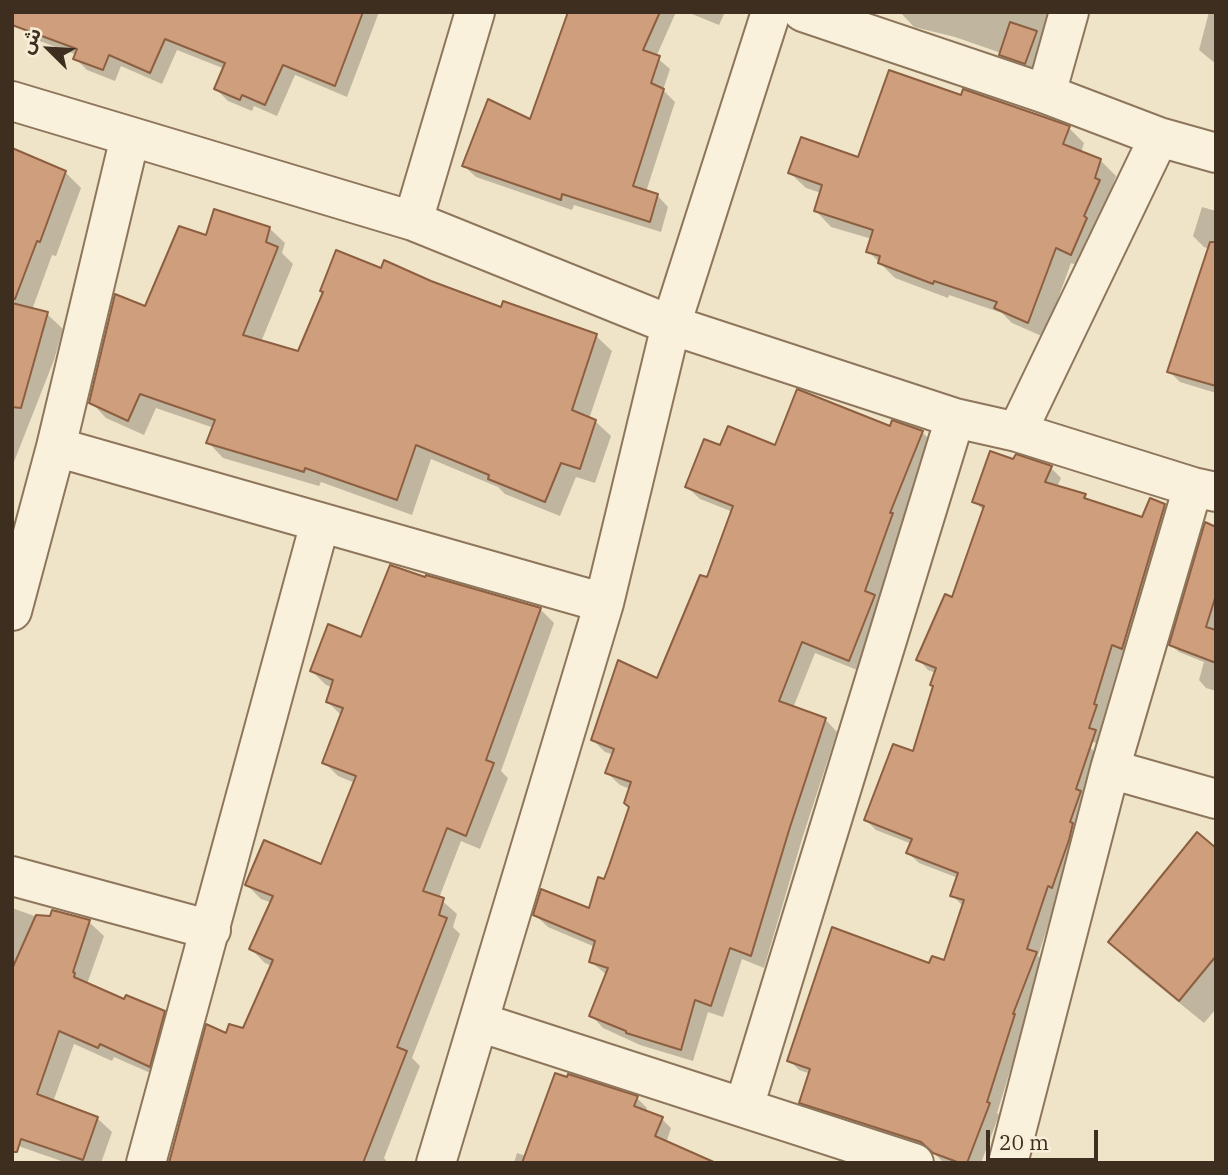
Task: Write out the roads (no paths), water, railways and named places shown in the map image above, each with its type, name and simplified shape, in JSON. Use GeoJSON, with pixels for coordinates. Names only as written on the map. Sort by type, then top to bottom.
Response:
{"type":"FeatureCollection","features":[{"type":"Feature","properties":{"kind":"street"},"geometry":{"type":"LineString","coordinates":[[413,220],[475,12]]}},
{"type":"Feature","properties":{"kind":"street"},"geometry":{"type":"LineString","coordinates":[[436,1163],[604,603],[671,325],[771,12]]}},
{"type":"Feature","properties":{"kind":"street"},"geometry":{"type":"LineString","coordinates":[[803,12],[1046,94],[1159,137],[1216,153]]}},
{"type":"Feature","properties":{"kind":"street"},"geometry":{"type":"LineString","coordinates":[[1046,94],[1069,12]]}},
{"type":"Feature","properties":{"kind":"street"},"geometry":{"type":"LineString","coordinates":[[12,101],[413,220],[671,325],[955,418],[1017,432],[1205,490],[1110,769],[1009,1163]]}},
{"type":"Feature","properties":{"kind":"street"},"geometry":{"type":"LineString","coordinates":[[12,611],[56,447],[130,136]]}},
{"type":"Feature","properties":{"kind":"street"},"geometry":{"type":"LineString","coordinates":[[1017,432],[1159,137]]}},
{"type":"Feature","properties":{"kind":"street"},"geometry":{"type":"LineString","coordinates":[[744,1107],[955,418]]}},
{"type":"Feature","properties":{"kind":"street"},"geometry":{"type":"LineString","coordinates":[[56,447],[604,603]]}},
{"type":"Feature","properties":{"kind":"street"},"geometry":{"type":"LineString","coordinates":[[146,1163],[320,523]]}},
{"type":"Feature","properties":{"kind":"street"},"geometry":{"type":"LineString","coordinates":[[1110,769],[1216,799]]}},
{"type":"Feature","properties":{"kind":"street"},"geometry":{"type":"LineString","coordinates":[[12,876],[211,930]]}},
{"type":"Feature","properties":{"kind":"street"},"geometry":{"type":"LineString","coordinates":[[478,1022],[744,1107],[821,1148],[914,1163]]}}]}
